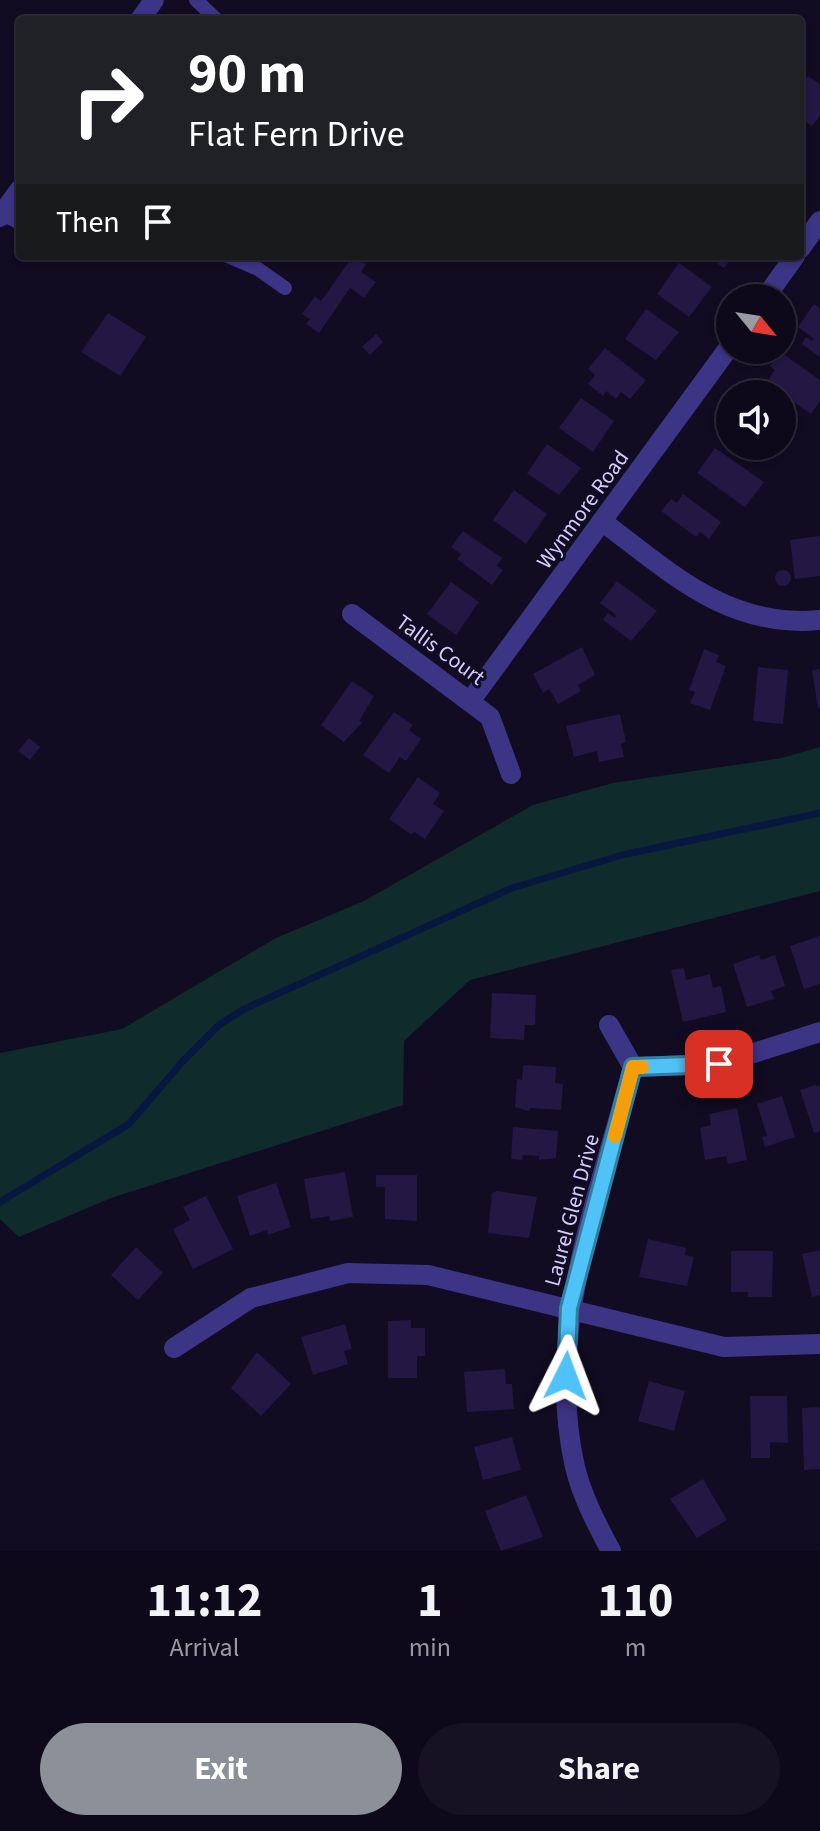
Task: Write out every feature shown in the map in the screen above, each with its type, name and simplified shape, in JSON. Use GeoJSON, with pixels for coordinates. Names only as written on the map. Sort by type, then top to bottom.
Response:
{"type":"FeatureCollection","features":[{"type":"Feature","properties":{"kind":"street"},"geometry":{"type":"LineString","coordinates":[[7,218],[16,198]]}},
{"type":"Feature","properties":{"kind":"street"},"geometry":{"type":"LineString","coordinates":[[804,243],[820,221]]}},
{"type":"Feature","properties":{"kind":"street"},"geometry":{"type":"LineString","coordinates":[[775,284],[792,260]]}},
{"type":"Feature","properties":{"kind":"street","name":"Wynmore Road"},"geometry":{"type":"LineString","coordinates":[[471,700],[717,364]]}},
{"type":"Feature","properties":{"kind":"street"},"geometry":{"type":"LineString","coordinates":[[603,522],[716,603],[754,616],[793,623],[820,620]]}},
{"type":"Feature","properties":{"kind":"street","name":"Tallis Court"},"geometry":{"type":"LineString","coordinates":[[352,614],[490,717],[511,774]]}},
{"type":"Feature","properties":{"kind":"street"},"geometry":{"type":"LineString","coordinates":[[609,1025],[633,1067],[719,1064],[820,1032]]}},
{"type":"Feature","properties":{"kind":"street","name":"Laurel Glen Drive"},"geometry":{"type":"LineString","coordinates":[[611,1551],[575,1469],[565,1404],[569,1308],[633,1067]]}},
{"type":"Feature","properties":{"kind":"street"},"geometry":{"type":"LineString","coordinates":[[174,1348],[251,1298],[348,1273],[428,1275],[724,1347],[820,1344]]}},
{"type":"Feature","properties":{"kind":"lane"},"geometry":{"type":"LineString","coordinates":[[196,0],[213,16]]}},
{"type":"Feature","properties":{"kind":"lane"},"geometry":{"type":"LineString","coordinates":[[237,260],[258,269],[285,288]]}},
{"type":"Feature","properties":{"kind":"green space"},"geometry":{"type":"Polygon","coordinates":[[[820,747],[820,891],[470,980],[404,1041],[403,1105],[111,1198],[19,1237],[0,1219],[0,1053],[122,1029],[276,938],[364,901],[533,805],[613,783],[782,758],[820,747]]]}},
{"type":"Feature","properties":{"kind":"building"},"geometry":{"type":"Polygon","coordinates":[[[808,76],[820,84],[820,116],[812,126],[804,121],[804,79],[808,76]]]}},
{"type":"Feature","properties":{"kind":"building"},"geometry":{"type":"Polygon","coordinates":[[[350,260],[366,264],[361,272],[376,282],[364,298],[350,288],[319,333],[306,324],[310,319],[302,314],[315,296],[321,301],[350,260]]]}},
{"type":"Feature","properties":{"kind":"building"},"geometry":{"type":"Polygon","coordinates":[[[712,260],[730,260],[724,268],[712,260]]]}},
{"type":"Feature","properties":{"kind":"building"},"geometry":{"type":"Polygon","coordinates":[[[679,263],[712,287],[689,317],[657,294],[679,263]]]}},
{"type":"Feature","properties":{"kind":"building"},"geometry":{"type":"Polygon","coordinates":[[[814,304],[820,308],[820,357],[802,344],[806,337],[812,341],[814,339],[798,327],[814,304]]]}},
{"type":"Feature","properties":{"kind":"building"},"geometry":{"type":"Polygon","coordinates":[[[646,309],[679,332],[656,360],[625,339],[646,309]]]}},
{"type":"Feature","properties":{"kind":"building"},"geometry":{"type":"Polygon","coordinates":[[[108,313],[146,337],[120,376],[81,352],[108,313]]]}},
{"type":"Feature","properties":{"kind":"building"},"geometry":{"type":"Polygon","coordinates":[[[376,334],[383,342],[370,355],[362,347],[376,334]]]}},
{"type":"Feature","properties":{"kind":"building"},"geometry":{"type":"Polygon","coordinates":[[[605,348],[646,380],[630,399],[621,392],[616,399],[606,391],[603,396],[588,384],[595,375],[588,369],[605,348]]]}},
{"type":"Feature","properties":{"kind":"building"},"geometry":{"type":"Polygon","coordinates":[[[796,363],[820,380],[820,401],[811,414],[796,404],[796,380],[768,380],[775,370],[770,366],[796,363]]]}},
{"type":"Feature","properties":{"kind":"building"},"geometry":{"type":"Polygon","coordinates":[[[581,398],[614,421],[593,452],[559,428],[581,398]]]}},
{"type":"Feature","properties":{"kind":"building"},"geometry":{"type":"Polygon","coordinates":[[[547,444],[581,468],[559,495],[527,473],[547,444]]]}},
{"type":"Feature","properties":{"kind":"building"},"geometry":{"type":"Polygon","coordinates":[[[715,448],[716,460],[732,460],[764,482],[745,507],[697,473],[715,448]]]}},
{"type":"Feature","properties":{"kind":"building"},"geometry":{"type":"Polygon","coordinates":[[[514,490],[547,514],[526,544],[493,520],[514,490]]]}},
{"type":"Feature","properties":{"kind":"building"},"geometry":{"type":"Polygon","coordinates":[[[683,494],[721,522],[709,539],[700,532],[696,537],[661,511],[671,499],[677,503],[683,494]]]}},
{"type":"Feature","properties":{"kind":"building"},"geometry":{"type":"Polygon","coordinates":[[[463,531],[502,558],[497,566],[503,570],[492,585],[457,559],[461,554],[451,547],[463,531]]]}},
{"type":"Feature","properties":{"kind":"building"},"geometry":{"type":"Polygon","coordinates":[[[820,536],[820,576],[795,579],[790,540],[820,536]]]}},
{"type":"Feature","properties":{"kind":"building"},"geometry":{"type":"Polygon","coordinates":[[[783,570],[791,578],[783,586],[775,578],[783,570]]]}},
{"type":"Feature","properties":{"kind":"building"},"geometry":{"type":"Polygon","coordinates":[[[617,581],[657,611],[631,641],[603,620],[608,613],[615,618],[616,615],[600,603],[617,581]]]}},
{"type":"Feature","properties":{"kind":"building"},"geometry":{"type":"Polygon","coordinates":[[[451,582],[479,602],[456,635],[427,614],[451,582]]]}},
{"type":"Feature","properties":{"kind":"building"},"geometry":{"type":"Polygon","coordinates":[[[582,647],[595,675],[578,685],[581,691],[558,704],[549,689],[543,693],[533,674],[582,647]]]}},
{"type":"Feature","properties":{"kind":"building"},"geometry":{"type":"Polygon","coordinates":[[[704,649],[719,655],[716,662],[726,666],[710,710],[690,703],[695,692],[689,690],[704,649]]]}},
{"type":"Feature","properties":{"kind":"building"},"geometry":{"type":"Polygon","coordinates":[[[758,667],[788,670],[783,724],[753,721],[758,667]]]}},
{"type":"Feature","properties":{"kind":"building"},"geometry":{"type":"Polygon","coordinates":[[[820,669],[820,708],[818,708],[812,670],[820,669]]]}},
{"type":"Feature","properties":{"kind":"building"},"geometry":{"type":"Polygon","coordinates":[[[352,681],[374,696],[359,721],[362,723],[344,742],[321,725],[352,681]]]}},
{"type":"Feature","properties":{"kind":"building"},"geometry":{"type":"Polygon","coordinates":[[[394,712],[413,725],[409,730],[421,739],[406,761],[400,757],[389,773],[363,755],[394,712]]]}},
{"type":"Feature","properties":{"kind":"building"},"geometry":{"type":"Polygon","coordinates":[[[620,714],[626,742],[621,744],[624,757],[599,762],[597,751],[574,757],[566,726],[620,714]]]}},
{"type":"Feature","properties":{"kind":"building"},"geometry":{"type":"Polygon","coordinates":[[[29,738],[40,747],[30,760],[18,751],[29,738]]]}},
{"type":"Feature","properties":{"kind":"building"},"geometry":{"type":"Polygon","coordinates":[[[418,777],[440,793],[433,804],[444,811],[425,839],[414,832],[412,835],[389,819],[418,777]]]}},
{"type":"Feature","properties":{"kind":"building"},"geometry":{"type":"Polygon","coordinates":[[[820,936],[820,984],[804,989],[790,946],[820,936]]]}},
{"type":"Feature","properties":{"kind":"building"},"geometry":{"type":"Polygon","coordinates":[[[759,955],[761,960],[775,955],[785,986],[771,991],[774,999],[747,1007],[733,964],[759,955]]]}},
{"type":"Feature","properties":{"kind":"building"},"geometry":{"type":"Polygon","coordinates":[[[684,968],[686,980],[710,974],[713,988],[721,986],[726,1012],[683,1022],[671,970],[684,968]]]}},
{"type":"Feature","properties":{"kind":"building"},"geometry":{"type":"Polygon","coordinates":[[[492,993],[536,995],[535,1025],[525,1025],[524,1040],[490,1038],[492,993]]]}},
{"type":"Feature","properties":{"kind":"building"},"geometry":{"type":"Polygon","coordinates":[[[523,1065],[556,1067],[555,1083],[563,1084],[561,1110],[531,1108],[528,1111],[515,1107],[517,1079],[522,1080],[523,1065]]]}},
{"type":"Feature","properties":{"kind":"building"},"geometry":{"type":"Polygon","coordinates":[[[820,1086],[820,1131],[814,1133],[800,1090],[820,1086]]]}},
{"type":"Feature","properties":{"kind":"building"},"geometry":{"type":"Polygon","coordinates":[[[782,1096],[795,1137],[765,1147],[762,1137],[767,1136],[757,1104],[782,1096]]]}},
{"type":"Feature","properties":{"kind":"building"},"geometry":{"type":"Polygon","coordinates":[[[737,1108],[747,1160],[728,1164],[726,1156],[705,1160],[700,1128],[711,1125],[709,1114],[737,1108]]]}},
{"type":"Feature","properties":{"kind":"building"},"geometry":{"type":"Polygon","coordinates":[[[513,1127],[558,1131],[556,1158],[539,1160],[539,1156],[523,1155],[522,1160],[511,1159],[513,1127]]]}},
{"type":"Feature","properties":{"kind":"building"},"geometry":{"type":"Polygon","coordinates":[[[345,1172],[353,1217],[330,1221],[329,1216],[311,1219],[304,1179],[345,1172]]]}},
{"type":"Feature","properties":{"kind":"building"},"geometry":{"type":"Polygon","coordinates":[[[376,1175],[417,1175],[417,1221],[385,1219],[385,1187],[376,1187],[376,1175]]]}},
{"type":"Feature","properties":{"kind":"building"},"geometry":{"type":"Polygon","coordinates":[[[276,1183],[291,1227],[268,1235],[267,1230],[250,1236],[237,1196],[276,1183]]]}},
{"type":"Feature","properties":{"kind":"building"},"geometry":{"type":"Polygon","coordinates":[[[497,1191],[537,1197],[529,1238],[488,1233],[492,1193],[497,1191]]]}},
{"type":"Feature","properties":{"kind":"building"},"geometry":{"type":"Polygon","coordinates":[[[206,1196],[233,1249],[193,1269],[173,1229],[190,1220],[183,1207],[206,1196]]]}},
{"type":"Feature","properties":{"kind":"building"},"geometry":{"type":"Polygon","coordinates":[[[648,1239],[686,1248],[685,1255],[694,1257],[687,1286],[639,1277],[648,1239]]]}},
{"type":"Feature","properties":{"kind":"building"},"geometry":{"type":"Polygon","coordinates":[[[136,1247],[163,1273],[138,1300],[111,1275],[136,1247]]]}},
{"type":"Feature","properties":{"kind":"building"},"geometry":{"type":"Polygon","coordinates":[[[820,1250],[820,1295],[812,1297],[802,1254],[820,1250]]]}},
{"type":"Feature","properties":{"kind":"building"},"geometry":{"type":"Polygon","coordinates":[[[731,1251],[773,1251],[772,1297],[748,1297],[748,1292],[731,1292],[731,1251]]]}},
{"type":"Feature","properties":{"kind":"building"},"geometry":{"type":"Polygon","coordinates":[[[411,1320],[411,1328],[425,1328],[425,1356],[417,1356],[417,1378],[388,1378],[388,1321],[411,1320]]]}},
{"type":"Feature","properties":{"kind":"building"},"geometry":{"type":"Polygon","coordinates":[[[345,1324],[352,1349],[344,1351],[348,1364],[313,1375],[301,1337],[345,1324]]]}},
{"type":"Feature","properties":{"kind":"building"},"geometry":{"type":"Polygon","coordinates":[[[257,1352],[291,1384],[261,1416],[231,1388],[257,1352]]]}},
{"type":"Feature","properties":{"kind":"building"},"geometry":{"type":"Polygon","coordinates":[[[505,1369],[506,1384],[512,1384],[514,1409],[467,1412],[464,1372],[505,1369]]]}},
{"type":"Feature","properties":{"kind":"building"},"geometry":{"type":"Polygon","coordinates":[[[649,1381],[685,1391],[674,1431],[638,1421],[649,1381]]]}},
{"type":"Feature","properties":{"kind":"building"},"geometry":{"type":"Polygon","coordinates":[[[750,1396],[787,1396],[788,1443],[770,1442],[770,1458],[751,1458],[750,1396]]]}},
{"type":"Feature","properties":{"kind":"building"},"geometry":{"type":"Polygon","coordinates":[[[820,1407],[820,1469],[804,1470],[802,1408],[820,1407]]]}},
{"type":"Feature","properties":{"kind":"building"},"geometry":{"type":"Polygon","coordinates":[[[512,1437],[521,1470],[483,1480],[474,1447],[512,1437]]]}},
{"type":"Feature","properties":{"kind":"building"},"geometry":{"type":"Polygon","coordinates":[[[703,1479],[727,1520],[697,1538],[670,1499],[703,1479]]]}},
{"type":"Feature","properties":{"kind":"building"},"geometry":{"type":"Polygon","coordinates":[[[526,1495],[543,1537],[501,1551],[485,1511],[526,1495]]]}},
{"type":"Feature","properties":{"kind":"waterway"},"geometry":{"type":"LineString","coordinates":[[0,1202],[129,1124],[183,1061],[219,1025],[244,1009],[512,888],[622,855],[820,813]]}},
{"type":"Feature","properties":{"kind":"slow traffic"},"geometry":{"type":"LineString","coordinates":[[615,1136],[633,1067],[642,1067]]}},
{"type":"Feature","properties":{"kind":"route"},"geometry":{"type":"LineString","coordinates":[[566,1376],[569,1308],[633,1067],[719,1064]]}}]}
